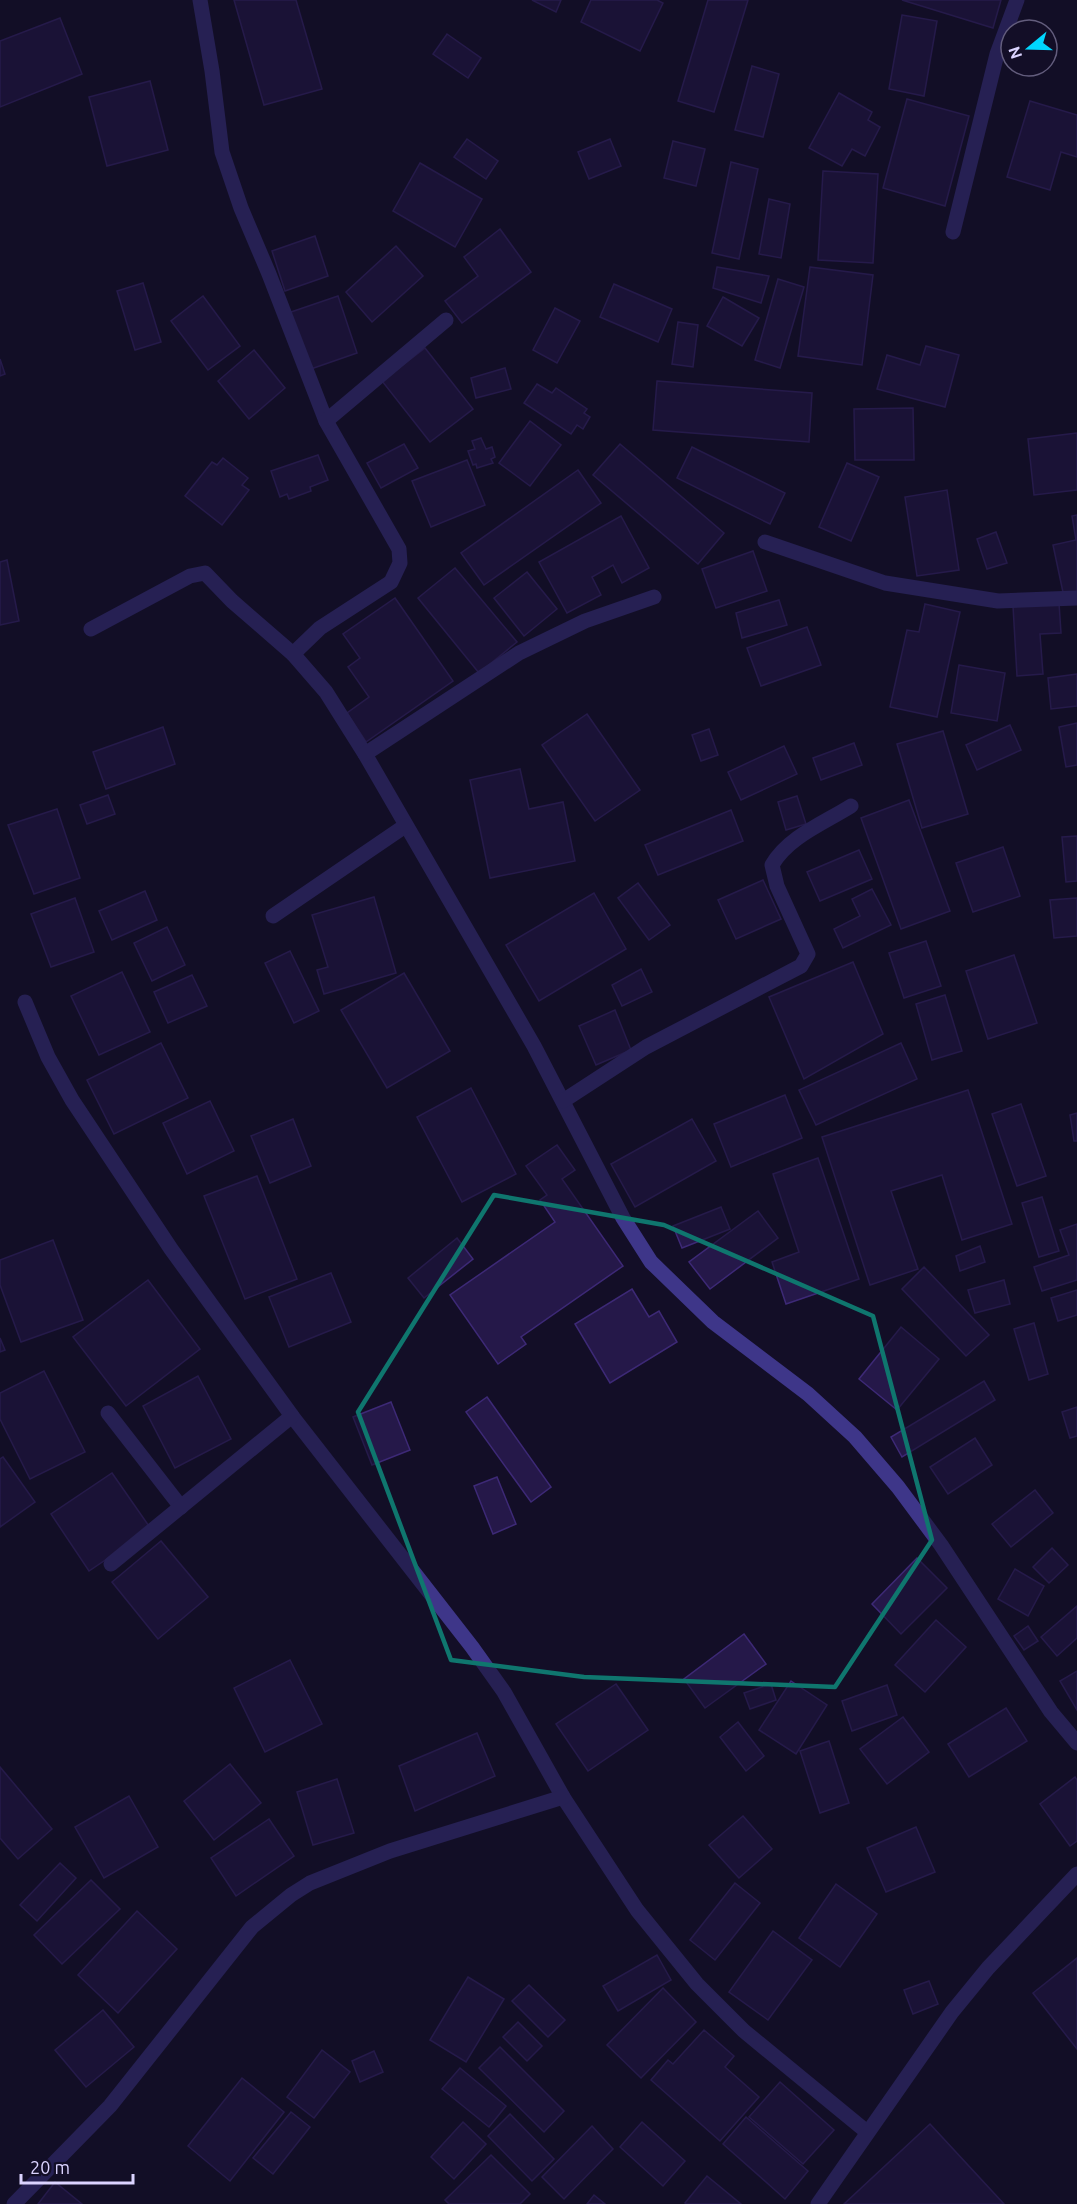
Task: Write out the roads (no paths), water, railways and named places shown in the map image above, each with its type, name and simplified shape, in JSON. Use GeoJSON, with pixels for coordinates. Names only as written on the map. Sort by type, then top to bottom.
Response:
{"type":"FeatureCollection","features":[{"type":"Feature","properties":{"kind":"street"},"geometry":{"type":"LineString","coordinates":[[200,0],[222,152],[240,208],[269,274],[326,420],[399,549],[400,563],[391,582],[320,628],[293,654]]}},
{"type":"Feature","properties":{"kind":"street"},"geometry":{"type":"LineString","coordinates":[[953,232],[998,54],[1017,0]]}},
{"type":"Feature","properties":{"kind":"street"},"geometry":{"type":"LineString","coordinates":[[326,420],[446,320]]}},
{"type":"Feature","properties":{"kind":"street"},"geometry":{"type":"LineString","coordinates":[[765,542],[885,583],[998,601],[1077,598]]}},
{"type":"Feature","properties":{"kind":"street"},"geometry":{"type":"LineString","coordinates":[[91,628],[190,576],[205,573],[232,601],[293,654],[326,692],[365,754],[534,1046],[623,1218],[651,1262],[713,1322],[808,1394],[855,1437],[898,1487],[941,1545],[1051,1712],[1077,1743]]}},
{"type":"Feature","properties":{"kind":"street"},"geometry":{"type":"LineString","coordinates":[[365,754],[519,653],[585,621],[654,597]]}},
{"type":"Feature","properties":{"kind":"street"},"geometry":{"type":"LineString","coordinates":[[563,1101],[646,1047],[801,966],[808,954],[777,886],[772,865],[780,852],[794,841],[851,806]]}},
{"type":"Feature","properties":{"kind":"street"},"geometry":{"type":"LineString","coordinates":[[273,916],[405,826]]}},
{"type":"Feature","properties":{"kind":"street"},"geometry":{"type":"LineString","coordinates":[[25,1002],[48,1057],[72,1100],[171,1250],[292,1416],[472,1647],[504,1692],[563,1797],[638,1910],[697,1984],[744,2031],[867,2132]]}},
{"type":"Feature","properties":{"kind":"street"},"geometry":{"type":"LineString","coordinates":[[108,1413],[181,1507]]}},
{"type":"Feature","properties":{"kind":"street"},"geometry":{"type":"LineString","coordinates":[[111,1564],[292,1416]]}},
{"type":"Feature","properties":{"kind":"street"},"geometry":{"type":"LineString","coordinates":[[14,2204],[111,2106],[252,1927],[291,1895],[310,1883],[390,1851],[563,1797]]}},
{"type":"Feature","properties":{"kind":"street"},"geometry":{"type":"LineString","coordinates":[[818,2204],[952,2012],[988,1968],[1077,1874]]}}]}
